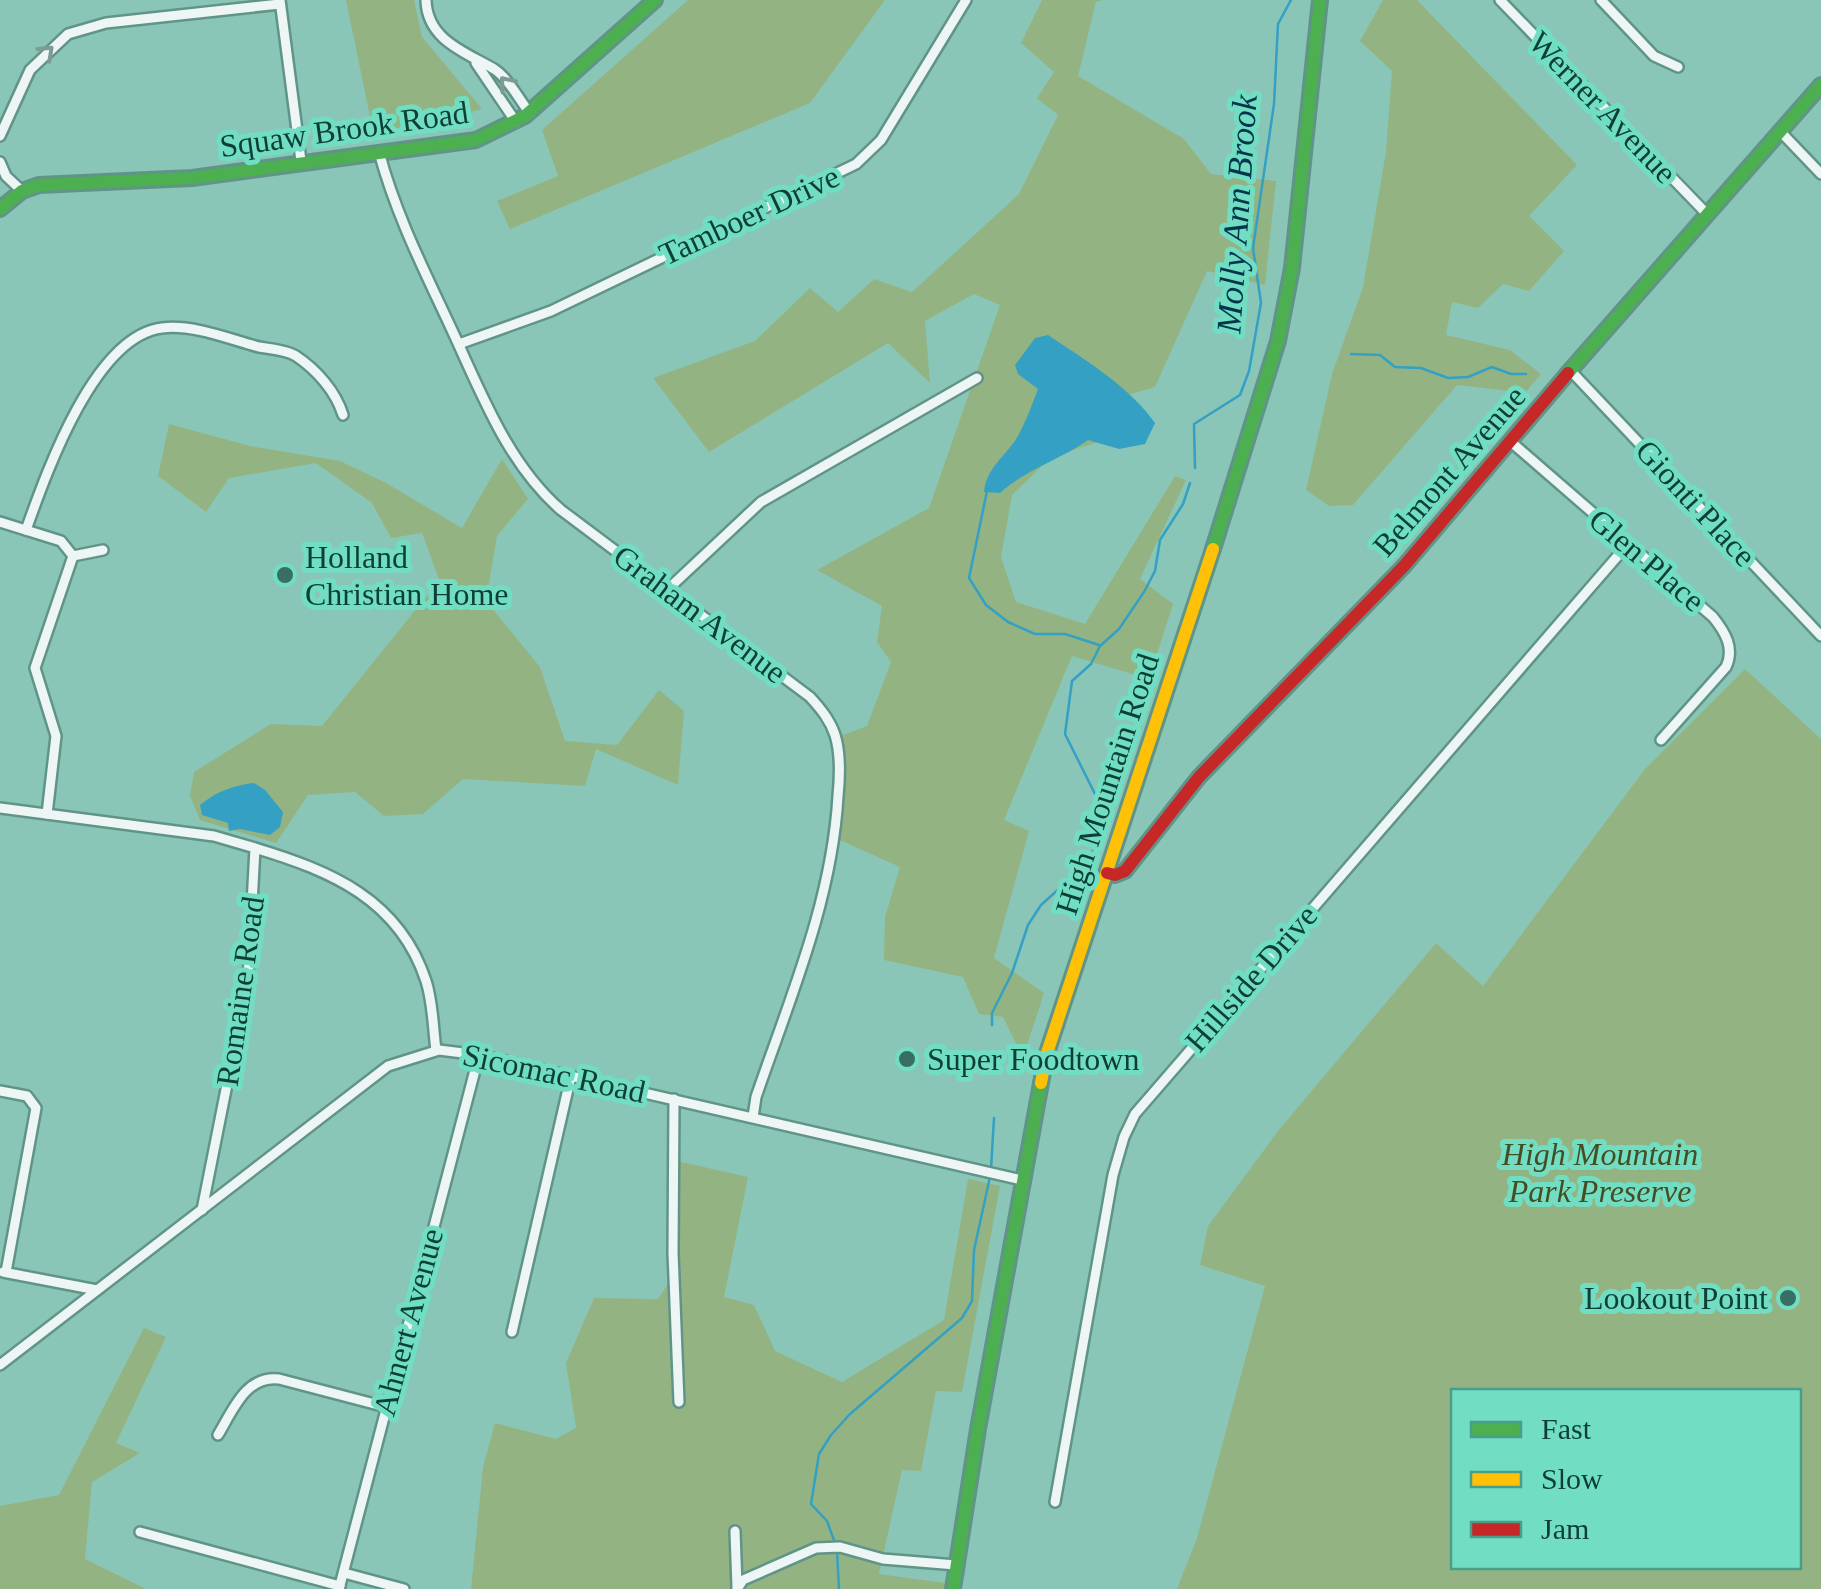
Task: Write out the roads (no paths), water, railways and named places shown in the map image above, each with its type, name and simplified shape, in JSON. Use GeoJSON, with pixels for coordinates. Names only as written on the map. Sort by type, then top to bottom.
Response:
{"type":"FeatureCollection","features":[{"type":"Feature","properties":{"kind":"main road","name":"Squaw Brook Road"},"geometry":{"type":"LineString","coordinates":[[0,209],[22,191],[53,183],[192,178],[476,140],[529,112],[655,0]]}},
{"type":"Feature","properties":{"kind":"main road","name":"High Mountain Road"},"geometry":{"type":"LineString","coordinates":[[953,1589],[1046,1056],[1242,462],[1278,341],[1292,268],[1320,0]]}},
{"type":"Feature","properties":{"kind":"main road","name":"Belmont Avenue"},"geometry":{"type":"LineString","coordinates":[[1107,873],[1125,871],[1199,777],[1404,566],[1821,85]]}},
{"type":"Feature","properties":{"kind":"street"},"geometry":{"type":"LineString","coordinates":[[426,0],[434,29],[476,63],[501,75],[529,112]]}},
{"type":"Feature","properties":{"kind":"street","name":"Tamboer Drive"},"geometry":{"type":"LineString","coordinates":[[458,344],[551,311],[856,164],[881,140],[966,0]]}},
{"type":"Feature","properties":{"kind":"street","name":"Werner Avenue"},"geometry":{"type":"LineString","coordinates":[[1500,0],[1706,214]]}},
{"type":"Feature","properties":{"kind":"street"},"geometry":{"type":"LineString","coordinates":[[1601,0],[1654,56],[1678,67]]}},
{"type":"Feature","properties":{"kind":"street"},"geometry":{"type":"LineString","coordinates":[[0,136],[30,70],[68,34],[106,23],[280,2],[301,161]]}},
{"type":"Feature","properties":{"kind":"street"},"geometry":{"type":"LineString","coordinates":[[476,63],[516,122]]}},
{"type":"Feature","properties":{"kind":"street"},"geometry":{"type":"LineString","coordinates":[[1780,131],[1821,174]]}},
{"type":"Feature","properties":{"kind":"street","name":"Graham Avenue"},"geometry":{"type":"LineString","coordinates":[[379,152],[403,228],[492,416],[540,491],[810,698],[827,717],[838,747],[840,774],[835,844],[823,898],[752,1117]]}},
{"type":"Feature","properties":{"kind":"street"},"geometry":{"type":"LineString","coordinates":[[0,162],[6,176],[22,191]]}},
{"type":"Feature","properties":{"kind":"street"},"geometry":{"type":"LineString","coordinates":[[26,530],[54,456],[106,366],[131,339],[157,328],[183,328],[295,355],[327,384],[343,415]]}},
{"type":"Feature","properties":{"kind":"street","name":"Gionti Place"},"geometry":{"type":"LineString","coordinates":[[1571,371],[1821,636]]}},
{"type":"Feature","properties":{"kind":"street"},"geometry":{"type":"LineString","coordinates":[[667,590],[761,502],[977,378]]}},
{"type":"Feature","properties":{"kind":"street","name":"Glen Place"},"geometry":{"type":"LineString","coordinates":[[1510,441],[1713,617],[1725,635],[1731,655],[1710,688],[1661,740]]}},
{"type":"Feature","properties":{"kind":"street"},"geometry":{"type":"LineString","coordinates":[[0,522],[61,541],[73,556]]}},
{"type":"Feature","properties":{"kind":"street","name":"Hillside Drive"},"geometry":{"type":"LineString","coordinates":[[1056,1502],[1113,1176],[1119,1149],[1135,1114],[1628,544]]}},
{"type":"Feature","properties":{"kind":"street"},"geometry":{"type":"LineString","coordinates":[[73,556],[102,550]]}},
{"type":"Feature","properties":{"kind":"street"},"geometry":{"type":"LineString","coordinates":[[47,814],[56,736],[35,668],[73,556]]}},
{"type":"Feature","properties":{"kind":"street","name":"Romaine Road"},"geometry":{"type":"LineString","coordinates":[[0,808],[214,836],[255,848],[248,979],[202,1210]]}},
{"type":"Feature","properties":{"kind":"street"},"geometry":{"type":"LineString","coordinates":[[255,848],[332,874],[389,918],[409,944],[426,980],[436,1050]]}},
{"type":"Feature","properties":{"kind":"street","name":"Sicomac Road"},"geometry":{"type":"LineString","coordinates":[[0,1364],[388,1066],[436,1050],[480,1055],[1022,1180]]}},
{"type":"Feature","properties":{"kind":"street","name":"Ahnert Avenue"},"geometry":{"type":"LineString","coordinates":[[340,1588],[480,1055]]}},
{"type":"Feature","properties":{"kind":"street"},"geometry":{"type":"LineString","coordinates":[[512,1332],[571,1076]]}},
{"type":"Feature","properties":{"kind":"street"},"geometry":{"type":"LineString","coordinates":[[0,1090],[28,1096],[36,1108],[3,1272],[97,1290]]}},
{"type":"Feature","properties":{"kind":"street"},"geometry":{"type":"LineString","coordinates":[[674,1099],[674,1301],[679,1402]]}},
{"type":"Feature","properties":{"kind":"street"},"geometry":{"type":"LineString","coordinates":[[218,1435],[247,1389],[267,1378],[280,1378],[386,1408]]}},
{"type":"Feature","properties":{"kind":"street"},"geometry":{"type":"LineString","coordinates":[[734,1531],[737,1588]]}},
{"type":"Feature","properties":{"kind":"street"},"geometry":{"type":"LineString","coordinates":[[140,1532],[340,1588]]}},
{"type":"Feature","properties":{"kind":"street"},"geometry":{"type":"LineString","coordinates":[[737,1588],[744,1580],[796,1554],[836,1547],[883,1559],[956,1565]]}},
{"type":"Feature","properties":{"kind":"street"},"geometry":{"type":"LineString","coordinates":[[344,1573],[404,1589]]}},
{"type":"Feature","properties":{"kind":"water"},"geometry":{"type":"Polygon","coordinates":[[[1048,335],[1119,385],[1155,423],[1145,444],[1119,449],[1088,440],[1000,493],[984,492],[992,469],[1018,436],[1038,389],[1018,374],[1015,365],[1035,338],[1048,335]]]}},
{"type":"Feature","properties":{"kind":"water"},"geometry":{"type":"Polygon","coordinates":[[[254,783],[283,812],[280,827],[270,835],[240,829],[229,831],[228,823],[202,815],[200,805],[212,796],[254,783]]]}},
{"type":"Feature","properties":{"kind":"waterway","name":"Molly Ann Brook"},"geometry":{"type":"LineString","coordinates":[[1195,468],[1194,424],[1240,395],[1249,371],[1261,303],[1253,248],[1274,104],[1278,24],[1291,0]]}},
{"type":"Feature","properties":{"kind":"waterway"},"geometry":{"type":"LineString","coordinates":[[1351,354],[1380,355],[1395,367],[1421,368],[1448,378],[1468,377],[1492,367],[1511,374],[1526,374]]}},
{"type":"Feature","properties":{"kind":"waterway","name":"Molly Ann Brook"},"geometry":{"type":"LineString","coordinates":[[992,1025],[992,1013],[1012,973],[1028,925],[1041,905],[1080,870],[1102,838],[1105,814],[1065,734],[1072,681],[1091,664],[1100,646],[1119,629],[1144,592],[1155,571],[1160,540],[1183,504],[1190,483]]}},
{"type":"Feature","properties":{"kind":"waterway"},"geometry":{"type":"LineString","coordinates":[[987,491],[969,578],[986,605],[1008,622],[1035,634],[1065,634],[1099,645]]}},
{"type":"Feature","properties":{"kind":"waterway","name":"Molly Ann Brook"},"geometry":{"type":"LineString","coordinates":[[991,1169],[994,1118]]}},
{"type":"Feature","properties":{"kind":"waterway","name":"Molly Ann Brook"},"geometry":{"type":"LineString","coordinates":[[835,1543],[827,1521],[811,1504],[819,1454],[850,1414],[962,1318],[972,1301],[974,1250],[990,1177]]}},
{"type":"Feature","properties":{"kind":"waterway","name":"Molly Ann Brook"},"geometry":{"type":"LineString","coordinates":[[837,1551],[839,1589]]}},
{"type":"Feature","properties":{"kind":"place","name":"Holland Christian Home"},"geometry":{"type":"Point","coordinates":[285,575]}},
{"type":"Feature","properties":{"kind":"place","name":"Super Foodtown"},"geometry":{"type":"Point","coordinates":[907,1059]}},
{"type":"Feature","properties":{"kind":"place","name":"Lookout Point"},"geometry":{"type":"Point","coordinates":[1788,1298]}},
{"type":"Feature","properties":{"kind":"park label","name":"High Mountain Park Preserve"},"geometry":{"type":"Point","coordinates":[1600,1172]}}]}
